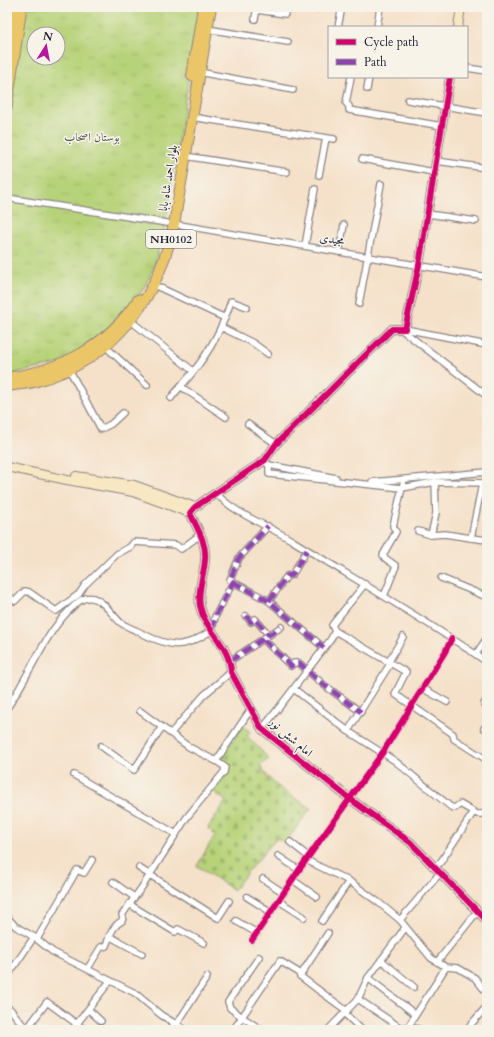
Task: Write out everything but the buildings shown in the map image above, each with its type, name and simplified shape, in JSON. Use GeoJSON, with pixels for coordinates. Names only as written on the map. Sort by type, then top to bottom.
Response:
{"type":"FeatureCollection","features":[{"type":"Feature","properties":{"kind":"highway","name":"بلوار احمد شاه بابا"},"geometry":{"type":"LineString","coordinates":[[7,386],[36,381],[69,369],[88,359],[105,346],[131,321],[154,285],[165,258],[203,7]]}},
{"type":"Feature","properties":{"kind":"highway","name":"بلوار احمد شاه بابا"},"geometry":{"type":"LineString","coordinates":[[7,378],[34,374],[61,364],[84,352],[106,336],[136,303],[144,290],[160,257],[170,223],[185,156],[211,7]]}},
{"type":"Feature","properties":{"kind":"main road"},"geometry":{"type":"LineString","coordinates":[[7,51],[14,7]]}},
{"type":"Feature","properties":{"kind":"main road"},"geometry":{"type":"LineString","coordinates":[[7,108],[11,59],[22,7]]}},
{"type":"Feature","properties":{"kind":"street"},"geometry":{"type":"LineString","coordinates":[[338,26],[342,7]]}},
{"type":"Feature","properties":{"kind":"street"},"geometry":{"type":"LineString","coordinates":[[377,26],[380,7]]}},
{"type":"Feature","properties":{"kind":"street"},"geometry":{"type":"LineString","coordinates":[[458,26],[461,7]]}},
{"type":"Feature","properties":{"kind":"street"},"geometry":{"type":"LineString","coordinates":[[255,19],[257,8],[285,14]]}},
{"type":"Feature","properties":{"kind":"street"},"geometry":{"type":"LineString","coordinates":[[207,29],[288,42]]}},
{"type":"Feature","properties":{"kind":"street"},"geometry":{"type":"LineString","coordinates":[[468,68],[487,71]]}},
{"type":"Feature","properties":{"kind":"street"},"geometry":{"type":"LineString","coordinates":[[199,72],[293,90]]}},
{"type":"Feature","properties":{"kind":"street"},"geometry":{"type":"LineString","coordinates":[[351,78],[346,103],[349,106],[349,110],[442,126]]}},
{"type":"Feature","properties":{"kind":"street"},"geometry":{"type":"LineString","coordinates":[[367,89],[369,78]]}},
{"type":"Feature","properties":{"kind":"street"},"geometry":{"type":"LineString","coordinates":[[404,330],[420,265],[450,78]]}},
{"type":"Feature","properties":{"kind":"street"},"geometry":{"type":"LineString","coordinates":[[408,100],[445,107],[487,112]]}},
{"type":"Feature","properties":{"kind":"street"},"geometry":{"type":"LineString","coordinates":[[191,117],[334,140]]}},
{"type":"Feature","properties":{"kind":"street"},"geometry":{"type":"LineString","coordinates":[[319,175],[326,138]]}},
{"type":"Feature","properties":{"kind":"street"},"geometry":{"type":"LineString","coordinates":[[185,156],[288,172]]}},
{"type":"Feature","properties":{"kind":"street"},"geometry":{"type":"LineString","coordinates":[[362,159],[434,172]]}},
{"type":"Feature","properties":{"kind":"street"},"geometry":{"type":"LineString","coordinates":[[436,161],[487,168]]}},
{"type":"Feature","properties":{"kind":"street"},"geometry":{"type":"LineString","coordinates":[[359,304],[381,184]]}},
{"type":"Feature","properties":{"kind":"street"},"geometry":{"type":"LineString","coordinates":[[305,246],[315,189]]}},
{"type":"Feature","properties":{"kind":"street","name":"مجیدی"},"geometry":{"type":"LineString","coordinates":[[7,198],[170,223],[487,277]]}},
{"type":"Feature","properties":{"kind":"street"},"geometry":{"type":"LineString","coordinates":[[428,214],[476,221]]}},
{"type":"Feature","properties":{"kind":"street"},"geometry":{"type":"LineString","coordinates":[[339,252],[344,225]]}},
{"type":"Feature","properties":{"kind":"street"},"geometry":{"type":"LineString","coordinates":[[154,285],[225,318]]}},
{"type":"Feature","properties":{"kind":"street"},"geometry":{"type":"LineString","coordinates":[[170,398],[193,371],[221,327],[232,301],[247,307]]}},
{"type":"Feature","properties":{"kind":"street"},"geometry":{"type":"LineString","coordinates":[[131,321],[193,371]]}},
{"type":"Feature","properties":{"kind":"street"},"geometry":{"type":"LineString","coordinates":[[221,327],[254,343],[268,354]]}},
{"type":"Feature","properties":{"kind":"street"},"geometry":{"type":"LineString","coordinates":[[7,467],[134,486],[192,510],[216,493],[267,463],[276,444],[392,329],[487,345]]}},
{"type":"Feature","properties":{"kind":"street"},"geometry":{"type":"LineString","coordinates":[[404,330],[487,396]]}},
{"type":"Feature","properties":{"kind":"street"},"geometry":{"type":"LineString","coordinates":[[105,346],[147,385]]}},
{"type":"Feature","properties":{"kind":"street"},"geometry":{"type":"LineString","coordinates":[[69,369],[100,429],[111,424],[124,413]]}},
{"type":"Feature","properties":{"kind":"street"},"geometry":{"type":"LineString","coordinates":[[180,386],[226,417]]}},
{"type":"Feature","properties":{"kind":"street"},"geometry":{"type":"LineString","coordinates":[[248,424],[276,444]]}},
{"type":"Feature","properties":{"kind":"street"},"geometry":{"type":"LineString","coordinates":[[267,463],[366,482],[487,472]]}},
{"type":"Feature","properties":{"kind":"street"},"geometry":{"type":"LineString","coordinates":[[267,463],[269,474],[402,488],[435,482],[484,483],[471,538]]}},
{"type":"Feature","properties":{"kind":"street"},"geometry":{"type":"LineString","coordinates":[[384,596],[396,566],[384,558],[384,555],[396,532],[393,526],[403,480]]}},
{"type":"Feature","properties":{"kind":"street"},"geometry":{"type":"LineString","coordinates":[[431,536],[436,513],[435,482]]}},
{"type":"Feature","properties":{"kind":"street"},"geometry":{"type":"LineString","coordinates":[[216,493],[225,504],[268,526],[452,638],[487,662]]}},
{"type":"Feature","properties":{"kind":"street","name":"امام شش نور"},"geometry":{"type":"LineString","coordinates":[[192,510],[204,545],[205,559],[200,587],[200,606],[206,621],[226,652],[230,661],[231,672],[262,729],[350,799],[410,842],[487,921]]}},
{"type":"Feature","properties":{"kind":"street"},"geometry":{"type":"LineString","coordinates":[[268,526],[239,558],[230,580],[269,601],[324,648]]}},
{"type":"Feature","properties":{"kind":"street"},"geometry":{"type":"LineString","coordinates":[[418,531],[431,536],[445,534],[487,540]]}},
{"type":"Feature","properties":{"kind":"street"},"geometry":{"type":"LineString","coordinates":[[56,611],[79,594],[85,584],[117,554],[130,547],[134,542],[176,545],[181,549],[200,535]]}},
{"type":"Feature","properties":{"kind":"street"},"geometry":{"type":"LineString","coordinates":[[269,601],[287,576],[292,575],[307,550]]}},
{"type":"Feature","properties":{"kind":"street"},"geometry":{"type":"LineString","coordinates":[[441,578],[487,597]]}},
{"type":"Feature","properties":{"kind":"street"},"geometry":{"type":"LineString","coordinates":[[7,708],[21,688],[45,641],[78,602],[87,598],[98,600],[107,606],[121,623],[162,643],[183,645],[199,640],[212,630],[215,617],[233,582]]}},
{"type":"Feature","properties":{"kind":"street"},"geometry":{"type":"LineString","coordinates":[[364,584],[332,625],[335,631],[406,672],[395,694],[453,734],[454,739],[487,760]]}},
{"type":"Feature","properties":{"kind":"street"},"geometry":{"type":"LineString","coordinates":[[7,595],[15,601],[25,591],[29,592],[64,617]]}},
{"type":"Feature","properties":{"kind":"street"},"geometry":{"type":"LineString","coordinates":[[246,616],[251,622],[256,619],[269,635]]}},
{"type":"Feature","properties":{"kind":"street"},"geometry":{"type":"LineString","coordinates":[[230,661],[264,640],[281,627]]}},
{"type":"Feature","properties":{"kind":"street"},"geometry":{"type":"LineString","coordinates":[[262,729],[294,689],[335,631]]}},
{"type":"Feature","properties":{"kind":"street"},"geometry":{"type":"LineString","coordinates":[[348,731],[390,664],[389,661],[403,637]]}},
{"type":"Feature","properties":{"kind":"street"},"geometry":{"type":"LineString","coordinates":[[252,940],[382,752],[452,638]]}},
{"type":"Feature","properties":{"kind":"street"},"geometry":{"type":"LineString","coordinates":[[476,654],[487,638]]}},
{"type":"Feature","properties":{"kind":"street"},"geometry":{"type":"LineString","coordinates":[[264,640],[290,666],[294,663],[299,663],[324,686],[361,712]]}},
{"type":"Feature","properties":{"kind":"street"},"geometry":{"type":"LineString","coordinates":[[171,733],[204,695],[231,672]]}},
{"type":"Feature","properties":{"kind":"street"},"geometry":{"type":"LineString","coordinates":[[422,688],[447,702]]}},
{"type":"Feature","properties":{"kind":"street"},"geometry":{"type":"LineString","coordinates":[[294,689],[348,731],[382,752],[451,806],[455,808],[462,805],[473,813],[480,815],[487,813]]}},
{"type":"Feature","properties":{"kind":"street"},"geometry":{"type":"LineString","coordinates":[[487,698],[484,704],[487,706]]}},
{"type":"Feature","properties":{"kind":"street"},"geometry":{"type":"LineString","coordinates":[[216,761],[251,709]]}},
{"type":"Feature","properties":{"kind":"street"},"geometry":{"type":"LineString","coordinates":[[88,968],[101,948],[106,946],[109,936],[118,923],[122,921],[124,917],[122,915],[150,875],[187,817],[224,772],[225,767],[189,747],[140,711]]}},
{"type":"Feature","properties":{"kind":"street"},"geometry":{"type":"LineString","coordinates":[[101,746],[134,770],[162,728]]}},
{"type":"Feature","properties":{"kind":"street"},"geometry":{"type":"LineString","coordinates":[[74,775],[176,834]]}},
{"type":"Feature","properties":{"kind":"street"},"geometry":{"type":"LineString","coordinates":[[434,867],[440,864],[473,813]]}},
{"type":"Feature","properties":{"kind":"street"},"geometry":{"type":"LineString","coordinates":[[290,842],[308,858],[349,881],[400,920],[431,958],[446,968],[458,968],[476,978],[487,993]]}},
{"type":"Feature","properties":{"kind":"street"},"geometry":{"type":"LineString","coordinates":[[278,856],[299,870]]}},
{"type":"Feature","properties":{"kind":"street"},"geometry":{"type":"LineString","coordinates":[[7,977],[35,938],[77,870],[84,873],[92,860]]}},
{"type":"Feature","properties":{"kind":"street"},"geometry":{"type":"LineString","coordinates":[[139,868],[218,918],[229,901]]}},
{"type":"Feature","properties":{"kind":"street"},"geometry":{"type":"LineString","coordinates":[[400,920],[440,873]]}},
{"type":"Feature","properties":{"kind":"street"},"geometry":{"type":"LineString","coordinates":[[263,879],[284,893]]}},
{"type":"Feature","properties":{"kind":"street"},"geometry":{"type":"LineString","coordinates":[[293,880],[317,896]]}},
{"type":"Feature","properties":{"kind":"street"},"geometry":{"type":"LineString","coordinates":[[322,921],[349,881]]}},
{"type":"Feature","properties":{"kind":"street"},"geometry":{"type":"LineString","coordinates":[[113,882],[134,897]]}},
{"type":"Feature","properties":{"kind":"street"},"geometry":{"type":"LineString","coordinates":[[247,897],[271,912]]}},
{"type":"Feature","properties":{"kind":"street"},"geometry":{"type":"LineString","coordinates":[[279,901],[304,917]]}},
{"type":"Feature","properties":{"kind":"street"},"geometry":{"type":"LineString","coordinates":[[129,904],[175,932],[178,929],[204,943]]}},
{"type":"Feature","properties":{"kind":"street"},"geometry":{"type":"LineString","coordinates":[[437,962],[477,912]]}},
{"type":"Feature","properties":{"kind":"street"},"geometry":{"type":"LineString","coordinates":[[7,917],[15,926],[35,938],[53,952],[88,968],[135,993],[161,1015],[186,1030]]}},
{"type":"Feature","properties":{"kind":"street"},"geometry":{"type":"LineString","coordinates":[[236,921],[257,933]]}},
{"type":"Feature","properties":{"kind":"street"},"geometry":{"type":"LineString","coordinates":[[328,1030],[358,999],[368,978],[405,928]]}},
{"type":"Feature","properties":{"kind":"street"},"geometry":{"type":"LineString","coordinates":[[300,976],[328,933]]}},
{"type":"Feature","properties":{"kind":"street"},"geometry":{"type":"LineString","coordinates":[[109,936],[142,954]]}},
{"type":"Feature","properties":{"kind":"street"},"geometry":{"type":"LineString","coordinates":[[259,957],[228,1002],[230,1008],[262,1030]]}},
{"type":"Feature","properties":{"kind":"street"},"geometry":{"type":"LineString","coordinates":[[381,960],[414,986]]}},
{"type":"Feature","properties":{"kind":"street"},"geometry":{"type":"LineString","coordinates":[[233,1030],[280,961],[298,972],[300,976],[346,1012],[362,1030]]}},
{"type":"Feature","properties":{"kind":"street"},"geometry":{"type":"LineString","coordinates":[[7,962],[13,967]]}},
{"type":"Feature","properties":{"kind":"street"},"geometry":{"type":"LineString","coordinates":[[408,1027],[446,968]]}},
{"type":"Feature","properties":{"kind":"street"},"geometry":{"type":"LineString","coordinates":[[170,1030],[176,1024],[206,978]]}},
{"type":"Feature","properties":{"kind":"street"},"geometry":{"type":"LineString","coordinates":[[368,978],[415,1014]]}},
{"type":"Feature","properties":{"kind":"street"},"geometry":{"type":"LineString","coordinates":[[72,1030],[110,981]]}},
{"type":"Feature","properties":{"kind":"street"},"geometry":{"type":"LineString","coordinates":[[358,999],[401,1028],[408,1027],[422,1030]]}},
{"type":"Feature","properties":{"kind":"street"},"geometry":{"type":"LineString","coordinates":[[7,1008],[10,1009],[27,1030],[47,1002],[85,1030]]}},
{"type":"Feature","properties":{"kind":"street"},"geometry":{"type":"LineString","coordinates":[[466,1030],[487,1006]]}},
{"type":"Feature","properties":{"kind":"street"},"geometry":{"type":"LineString","coordinates":[[89,1010],[101,1021]]}},
{"type":"Feature","properties":{"kind":"green space","name":"بوستان اصحاب"},"geometry":{"type":"Polygon","coordinates":[[[7,7],[200,7],[164,231],[153,269],[145,286],[135,301],[110,331],[59,364],[7,375],[7,7]]]}},
{"type":"Feature","properties":{"kind":"green space"},"geometry":{"type":"Polygon","coordinates":[[[243,726],[250,732],[247,736],[269,759],[260,765],[264,772],[282,790],[311,808],[285,843],[277,838],[248,871],[234,890],[197,866],[215,835],[208,828],[226,801],[213,791],[230,766],[221,758],[243,726]]]}},
{"type":"Feature","properties":{"kind":"marked path"},"geometry":{"type":"LineString","coordinates":[[212,630],[215,617],[233,582],[230,580],[239,558],[268,526]]}},
{"type":"Feature","properties":{"kind":"marked path"},"geometry":{"type":"LineString","coordinates":[[269,601],[287,576],[292,575],[307,550]]}},
{"type":"Feature","properties":{"kind":"marked path"},"geometry":{"type":"LineString","coordinates":[[233,582],[269,601],[324,648]]}},
{"type":"Feature","properties":{"kind":"marked path"},"geometry":{"type":"LineString","coordinates":[[246,616],[251,622],[255,619],[269,635]]}},
{"type":"Feature","properties":{"kind":"marked path"},"geometry":{"type":"LineString","coordinates":[[230,661],[281,627]]}},
{"type":"Feature","properties":{"kind":"marked path"},"geometry":{"type":"LineString","coordinates":[[264,640],[291,666],[294,663],[299,663],[324,685],[361,712]]}},
{"type":"Feature","properties":{"kind":"cycle path"},"geometry":{"type":"LineString","coordinates":[[450,78],[419,265],[405,329],[392,329],[276,444],[265,460],[195,507],[190,513],[201,536],[205,554],[199,595],[200,606],[207,623],[222,646],[230,662],[231,672],[262,729],[350,799],[410,842],[487,921]]}},
{"type":"Feature","properties":{"kind":"cycle path"},"geometry":{"type":"LineString","coordinates":[[252,940],[299,870],[383,752],[445,652],[452,638]]}}]}
